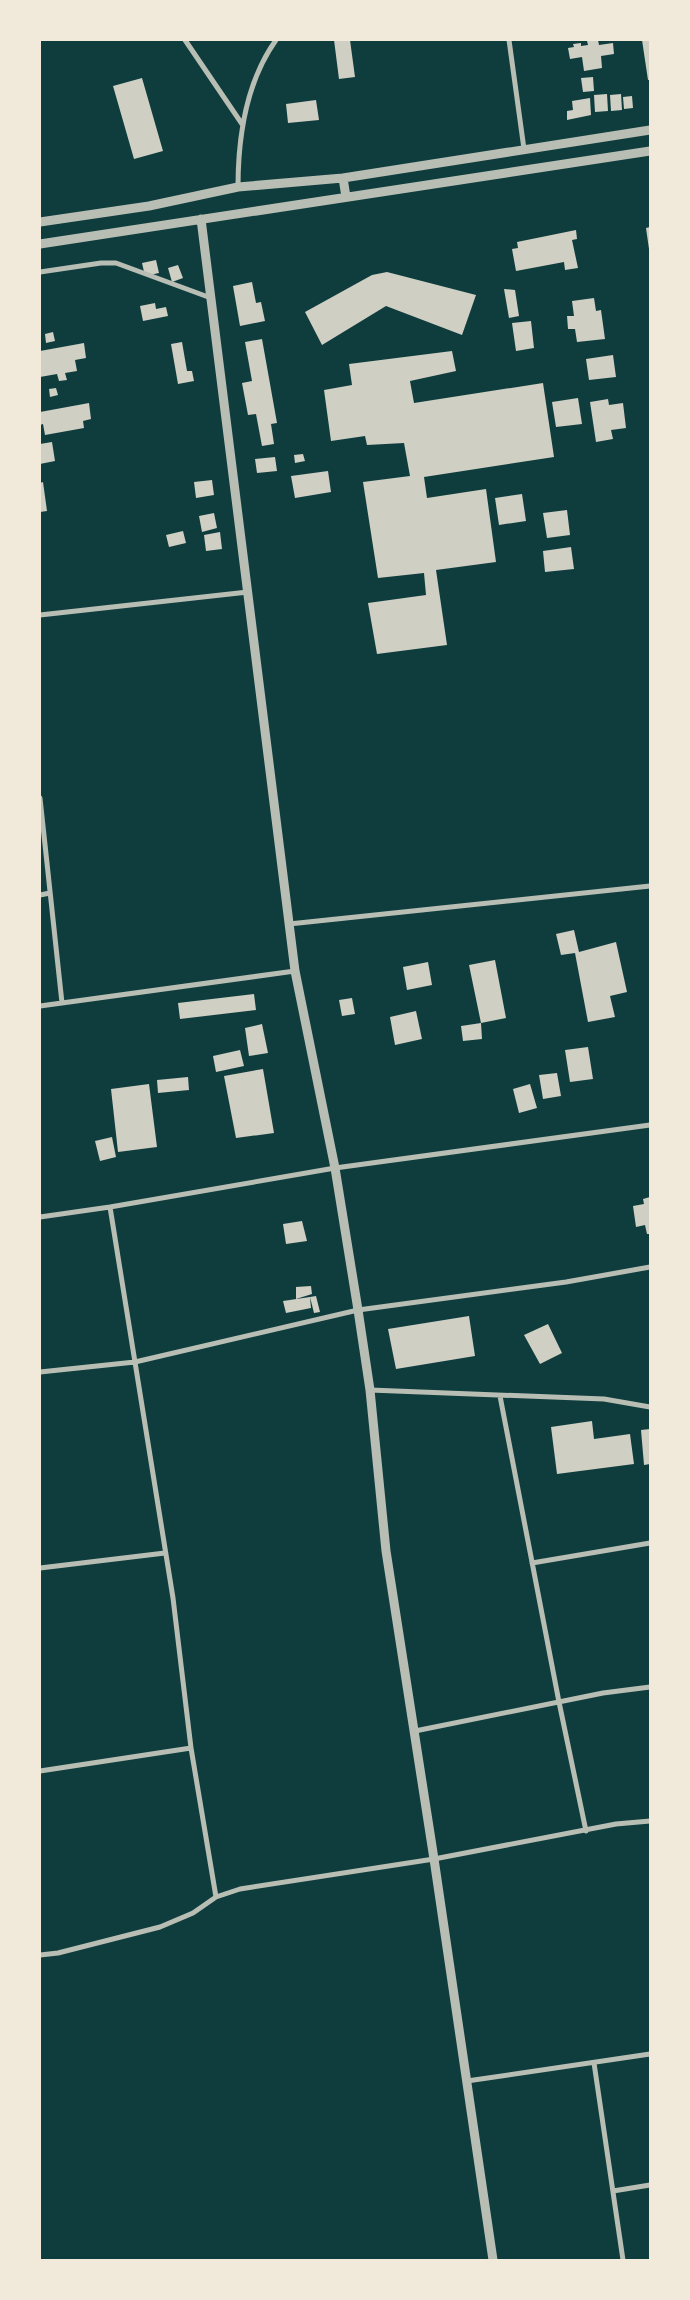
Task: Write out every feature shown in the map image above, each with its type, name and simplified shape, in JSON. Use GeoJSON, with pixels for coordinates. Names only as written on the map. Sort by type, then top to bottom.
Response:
{"type":"FeatureCollection","features":[{"type":"Feature","properties":{"kind":"street"},"geometry":{"type":"LineString","coordinates":[[184,40],[242,124]]}},
{"type":"Feature","properties":{"kind":"street"},"geometry":{"type":"LineString","coordinates":[[238,187],[242,124],[265,55],[276,40]]}},
{"type":"Feature","properties":{"kind":"street"},"geometry":{"type":"LineString","coordinates":[[509,40],[524,149]]}},
{"type":"Feature","properties":{"kind":"street"},"geometry":{"type":"LineString","coordinates":[[40,222],[149,206],[238,187],[343,178],[650,130]]}},
{"type":"Feature","properties":{"kind":"street"},"geometry":{"type":"LineString","coordinates":[[40,244],[650,151]]}},
{"type":"Feature","properties":{"kind":"street"},"geometry":{"type":"LineString","coordinates":[[343,178],[346,197]]}},
{"type":"Feature","properties":{"kind":"street"},"geometry":{"type":"LineString","coordinates":[[201,219],[295,971],[335,1168],[358,1310],[370,1390],[386,1551],[415,1731],[493,2260]]}},
{"type":"Feature","properties":{"kind":"street"},"geometry":{"type":"LineString","coordinates":[[40,272],[101,263],[116,263],[211,298]]}},
{"type":"Feature","properties":{"kind":"street"},"geometry":{"type":"LineString","coordinates":[[40,615],[248,592]]}},
{"type":"Feature","properties":{"kind":"street"},"geometry":{"type":"LineString","coordinates":[[40,798],[62,1003]]}},
{"type":"Feature","properties":{"kind":"street"},"geometry":{"type":"LineString","coordinates":[[289,924],[650,886]]}},
{"type":"Feature","properties":{"kind":"street"},"geometry":{"type":"LineString","coordinates":[[40,895],[50,893]]}},
{"type":"Feature","properties":{"kind":"street"},"geometry":{"type":"LineString","coordinates":[[40,1006],[295,971]]}},
{"type":"Feature","properties":{"kind":"street"},"geometry":{"type":"LineString","coordinates":[[40,1217],[110,1207],[335,1168],[650,1125]]}},
{"type":"Feature","properties":{"kind":"street"},"geometry":{"type":"LineString","coordinates":[[110,1207],[173,1598],[191,1748],[216,1897]]}},
{"type":"Feature","properties":{"kind":"street"},"geometry":{"type":"LineString","coordinates":[[40,1372],[135,1362],[358,1310],[566,1282],[650,1267]]}},
{"type":"Feature","properties":{"kind":"street"},"geometry":{"type":"LineString","coordinates":[[370,1390],[604,1399],[650,1407]]}},
{"type":"Feature","properties":{"kind":"street"},"geometry":{"type":"LineString","coordinates":[[500,1396],[586,1831]]}},
{"type":"Feature","properties":{"kind":"street"},"geometry":{"type":"LineString","coordinates":[[532,1563],[650,1544]]}},
{"type":"Feature","properties":{"kind":"street"},"geometry":{"type":"LineString","coordinates":[[40,1568],[165,1553]]}},
{"type":"Feature","properties":{"kind":"street"},"geometry":{"type":"LineString","coordinates":[[415,1731],[559,1702],[650,1687]]}},
{"type":"Feature","properties":{"kind":"street"},"geometry":{"type":"LineString","coordinates":[[40,1771],[191,1748]]}},
{"type":"Feature","properties":{"kind":"street"},"geometry":{"type":"LineString","coordinates":[[40,1955],[58,1953],[160,1927],[193,1913],[216,1897],[240,1889],[434,1858],[616,1824],[650,1821]]}},
{"type":"Feature","properties":{"kind":"street"},"geometry":{"type":"LineString","coordinates":[[466,2081],[650,2054]]}},
{"type":"Feature","properties":{"kind":"street"},"geometry":{"type":"LineString","coordinates":[[594,2062],[623,2260]]}},
{"type":"Feature","properties":{"kind":"street"},"geometry":{"type":"LineString","coordinates":[[613,2191],[650,2185]]}},
{"type":"Feature","properties":{"kind":"building"},"geometry":{"type":"Polygon","coordinates":[[[334,40],[350,40],[355,77],[339,79],[334,40]]]}},
{"type":"Feature","properties":{"kind":"building"},"geometry":{"type":"Polygon","coordinates":[[[598,40],[599,45],[613,43],[614,54],[601,56],[602,68],[584,71],[582,57],[570,59],[568,48],[574,47],[573,44],[581,43],[581,46],[588,45],[587,41],[598,40]]]}},
{"type":"Feature","properties":{"kind":"building"},"geometry":{"type":"Polygon","coordinates":[[[642,40],[650,40],[650,80],[648,80],[642,40]]]}},
{"type":"Feature","properties":{"kind":"building"},"geometry":{"type":"Polygon","coordinates":[[[593,77],[594,91],[583,92],[581,78],[593,77]]]}},
{"type":"Feature","properties":{"kind":"building"},"geometry":{"type":"Polygon","coordinates":[[[142,78],[163,151],[134,159],[113,86],[142,78]]]}},
{"type":"Feature","properties":{"kind":"building"},"geometry":{"type":"Polygon","coordinates":[[[607,94],[608,111],[595,112],[594,95],[607,94]]]}},
{"type":"Feature","properties":{"kind":"building"},"geometry":{"type":"Polygon","coordinates":[[[621,94],[622,110],[611,111],[610,95],[621,94]]]}},
{"type":"Feature","properties":{"kind":"building"},"geometry":{"type":"Polygon","coordinates":[[[632,96],[633,108],[624,109],[623,97],[632,96]]]}},
{"type":"Feature","properties":{"kind":"building"},"geometry":{"type":"Polygon","coordinates":[[[590,98],[591,115],[567,120],[567,111],[573,110],[572,101],[590,98]]]}},
{"type":"Feature","properties":{"kind":"building"},"geometry":{"type":"Polygon","coordinates":[[[316,100],[319,120],[288,123],[286,104],[316,100]]]}},
{"type":"Feature","properties":{"kind":"building"},"geometry":{"type":"Polygon","coordinates":[[[650,227],[650,248],[649,249],[646,228],[650,227]]]}},
{"type":"Feature","properties":{"kind":"building"},"geometry":{"type":"Polygon","coordinates":[[[576,230],[577,239],[572,240],[578,268],[565,270],[564,262],[516,271],[512,249],[518,248],[517,242],[576,230]]]}},
{"type":"Feature","properties":{"kind":"building"},"geometry":{"type":"Polygon","coordinates":[[[156,260],[159,273],[145,276],[142,263],[156,260]]]}},
{"type":"Feature","properties":{"kind":"building"},"geometry":{"type":"Polygon","coordinates":[[[178,265],[183,278],[172,282],[168,268],[178,265]]]}},
{"type":"Feature","properties":{"kind":"building"},"geometry":{"type":"Polygon","coordinates":[[[387,272],[476,295],[462,335],[386,306],[322,345],[305,312],[372,275],[387,272]]]}},
{"type":"Feature","properties":{"kind":"building"},"geometry":{"type":"Polygon","coordinates":[[[252,282],[256,303],[261,302],[265,321],[240,326],[233,286],[252,282]]]}},
{"type":"Feature","properties":{"kind":"building"},"geometry":{"type":"Polygon","coordinates":[[[504,289],[515,290],[519,316],[509,318],[504,289]]]}},
{"type":"Feature","properties":{"kind":"building"},"geometry":{"type":"Polygon","coordinates":[[[594,298],[596,311],[601,310],[605,339],[577,342],[575,329],[568,329],[567,316],[574,316],[572,301],[594,298]]]}},
{"type":"Feature","properties":{"kind":"building"},"geometry":{"type":"Polygon","coordinates":[[[155,303],[156,309],[166,307],[168,316],[143,321],[140,306],[155,303]]]}},
{"type":"Feature","properties":{"kind":"building"},"geometry":{"type":"Polygon","coordinates":[[[531,321],[534,348],[516,351],[512,323],[531,321]]]}},
{"type":"Feature","properties":{"kind":"building"},"geometry":{"type":"Polygon","coordinates":[[[53,332],[55,341],[46,343],[45,334],[53,332]]]}},
{"type":"Feature","properties":{"kind":"building"},"geometry":{"type":"Polygon","coordinates":[[[262,339],[277,423],[271,424],[274,444],[262,446],[256,414],[248,415],[242,383],[252,381],[245,342],[262,339]]]}},
{"type":"Feature","properties":{"kind":"building"},"geometry":{"type":"Polygon","coordinates":[[[182,342],[187,371],[192,371],[194,381],[178,384],[171,344],[182,342]]]}},
{"type":"Feature","properties":{"kind":"building"},"geometry":{"type":"Polygon","coordinates":[[[84,343],[86,358],[75,360],[77,371],[65,373],[67,380],[59,381],[57,374],[40,377],[40,351],[84,343]]]}},
{"type":"Feature","properties":{"kind":"building"},"geometry":{"type":"Polygon","coordinates":[[[452,351],[456,371],[410,381],[414,403],[543,383],[554,457],[424,477],[427,498],[486,489],[496,562],[436,570],[447,645],[377,654],[368,603],[426,595],[424,573],[378,578],[363,482],[410,476],[404,443],[367,445],[365,436],[331,441],[324,390],[352,385],[349,364],[452,351]]]}},
{"type":"Feature","properties":{"kind":"building"},"geometry":{"type":"Polygon","coordinates":[[[613,355],[616,377],[589,380],[586,359],[613,355]]]}},
{"type":"Feature","properties":{"kind":"building"},"geometry":{"type":"Polygon","coordinates":[[[56,388],[58,395],[50,397],[49,389],[56,388]]]}},
{"type":"Feature","properties":{"kind":"building"},"geometry":{"type":"Polygon","coordinates":[[[578,398],[582,424],[556,427],[552,402],[578,398]]]}},
{"type":"Feature","properties":{"kind":"building"},"geometry":{"type":"Polygon","coordinates":[[[608,399],[609,405],[623,403],[626,428],[611,430],[613,439],[596,442],[590,402],[608,399]]]}},
{"type":"Feature","properties":{"kind":"building"},"geometry":{"type":"Polygon","coordinates":[[[89,403],[91,419],[83,421],[84,428],[45,435],[43,424],[40,425],[40,412],[89,403]]]}},
{"type":"Feature","properties":{"kind":"building"},"geometry":{"type":"Polygon","coordinates":[[[52,442],[55,461],[40,464],[40,444],[52,442]]]}},
{"type":"Feature","properties":{"kind":"building"},"geometry":{"type":"Polygon","coordinates":[[[303,454],[305,461],[295,463],[294,455],[303,454]]]}},
{"type":"Feature","properties":{"kind":"building"},"geometry":{"type":"Polygon","coordinates":[[[275,457],[277,471],[257,473],[255,459],[275,457]]]}},
{"type":"Feature","properties":{"kind":"building"},"geometry":{"type":"Polygon","coordinates":[[[328,471],[331,492],[295,498],[291,476],[328,471]]]}},
{"type":"Feature","properties":{"kind":"building"},"geometry":{"type":"Polygon","coordinates":[[[212,480],[214,495],[196,498],[194,482],[212,480]]]}},
{"type":"Feature","properties":{"kind":"building"},"geometry":{"type":"Polygon","coordinates":[[[43,482],[47,511],[40,512],[40,483],[43,482]]]}},
{"type":"Feature","properties":{"kind":"building"},"geometry":{"type":"Polygon","coordinates":[[[522,494],[526,521],[499,525],[495,498],[522,494]]]}},
{"type":"Feature","properties":{"kind":"building"},"geometry":{"type":"Polygon","coordinates":[[[567,510],[570,535],[547,538],[543,513],[567,510]]]}},
{"type":"Feature","properties":{"kind":"building"},"geometry":{"type":"Polygon","coordinates":[[[214,513],[217,528],[202,532],[199,516],[214,513]]]}},
{"type":"Feature","properties":{"kind":"building"},"geometry":{"type":"Polygon","coordinates":[[[183,531],[186,543],[169,547],[166,535],[183,531]]]}},
{"type":"Feature","properties":{"kind":"building"},"geometry":{"type":"Polygon","coordinates":[[[220,532],[222,549],[206,551],[204,535],[220,532]]]}},
{"type":"Feature","properties":{"kind":"building"},"geometry":{"type":"Polygon","coordinates":[[[571,547],[574,569],[545,572],[543,551],[571,547]]]}},
{"type":"Feature","properties":{"kind":"building"},"geometry":{"type":"Polygon","coordinates":[[[574,930],[579,952],[616,942],[627,992],[610,996],[615,1017],[588,1022],[575,953],[561,955],[556,934],[574,930]]]}},
{"type":"Feature","properties":{"kind":"building"},"geometry":{"type":"Polygon","coordinates":[[[495,960],[506,1018],[481,1023],[469,965],[495,960]]]}},
{"type":"Feature","properties":{"kind":"building"},"geometry":{"type":"Polygon","coordinates":[[[428,962],[432,985],[407,990],[403,967],[428,962]]]}},
{"type":"Feature","properties":{"kind":"building"},"geometry":{"type":"Polygon","coordinates":[[[254,994],[256,1010],[180,1019],[178,1003],[254,994]]]}},
{"type":"Feature","properties":{"kind":"building"},"geometry":{"type":"Polygon","coordinates":[[[352,998],[355,1014],[342,1016],[339,1000],[352,998]]]}},
{"type":"Feature","properties":{"kind":"building"},"geometry":{"type":"Polygon","coordinates":[[[416,1011],[422,1039],[395,1045],[390,1017],[416,1011]]]}},
{"type":"Feature","properties":{"kind":"building"},"geometry":{"type":"Polygon","coordinates":[[[481,1023],[482,1039],[463,1041],[461,1026],[481,1023]]]}},
{"type":"Feature","properties":{"kind":"building"},"geometry":{"type":"Polygon","coordinates":[[[262,1024],[268,1053],[249,1056],[245,1028],[262,1024]]]}},
{"type":"Feature","properties":{"kind":"building"},"geometry":{"type":"Polygon","coordinates":[[[588,1047],[593,1079],[570,1082],[565,1050],[588,1047]]]}},
{"type":"Feature","properties":{"kind":"building"},"geometry":{"type":"Polygon","coordinates":[[[240,1050],[244,1066],[216,1072],[213,1056],[240,1050]]]}},
{"type":"Feature","properties":{"kind":"building"},"geometry":{"type":"Polygon","coordinates":[[[263,1069],[274,1133],[236,1138],[224,1076],[263,1069]]]}},
{"type":"Feature","properties":{"kind":"building"},"geometry":{"type":"Polygon","coordinates":[[[557,1073],[561,1096],[543,1099],[539,1075],[557,1073]]]}},
{"type":"Feature","properties":{"kind":"building"},"geometry":{"type":"Polygon","coordinates":[[[188,1077],[189,1090],[158,1093],[157,1080],[188,1077]]]}},
{"type":"Feature","properties":{"kind":"building"},"geometry":{"type":"Polygon","coordinates":[[[149,1084],[157,1147],[118,1152],[111,1089],[149,1084]]]}},
{"type":"Feature","properties":{"kind":"building"},"geometry":{"type":"Polygon","coordinates":[[[530,1084],[537,1108],[519,1113],[513,1089],[530,1084]]]}},
{"type":"Feature","properties":{"kind":"building"},"geometry":{"type":"Polygon","coordinates":[[[112,1137],[116,1157],[100,1161],[95,1141],[112,1137]]]}},
{"type":"Feature","properties":{"kind":"building"},"geometry":{"type":"Polygon","coordinates":[[[650,1197],[650,1234],[647,1234],[645,1225],[636,1227],[633,1206],[644,1204],[643,1199],[650,1197]]]}},
{"type":"Feature","properties":{"kind":"building"},"geometry":{"type":"Polygon","coordinates":[[[302,1221],[307,1241],[286,1244],[283,1224],[302,1221]]]}},
{"type":"Feature","properties":{"kind":"building"},"geometry":{"type":"Polygon","coordinates":[[[311,1286],[312,1294],[296,1299],[296,1287],[311,1286]]]}},
{"type":"Feature","properties":{"kind":"building"},"geometry":{"type":"Polygon","coordinates":[[[316,1296],[320,1312],[314,1313],[310,1297],[316,1296]]]}},
{"type":"Feature","properties":{"kind":"building"},"geometry":{"type":"Polygon","coordinates":[[[310,1297],[311,1308],[286,1313],[283,1301],[310,1297]]]}},
{"type":"Feature","properties":{"kind":"building"},"geometry":{"type":"Polygon","coordinates":[[[469,1316],[475,1356],[396,1369],[388,1329],[469,1316]]]}},
{"type":"Feature","properties":{"kind":"building"},"geometry":{"type":"Polygon","coordinates":[[[548,1324],[562,1353],[540,1364],[524,1335],[548,1324]]]}},
{"type":"Feature","properties":{"kind":"building"},"geometry":{"type":"Polygon","coordinates":[[[592,1421],[594,1439],[630,1434],[634,1464],[557,1474],[551,1427],[592,1421]]]}},
{"type":"Feature","properties":{"kind":"building"},"geometry":{"type":"Polygon","coordinates":[[[650,1429],[650,1464],[644,1465],[641,1430],[650,1429]]]}}]}
